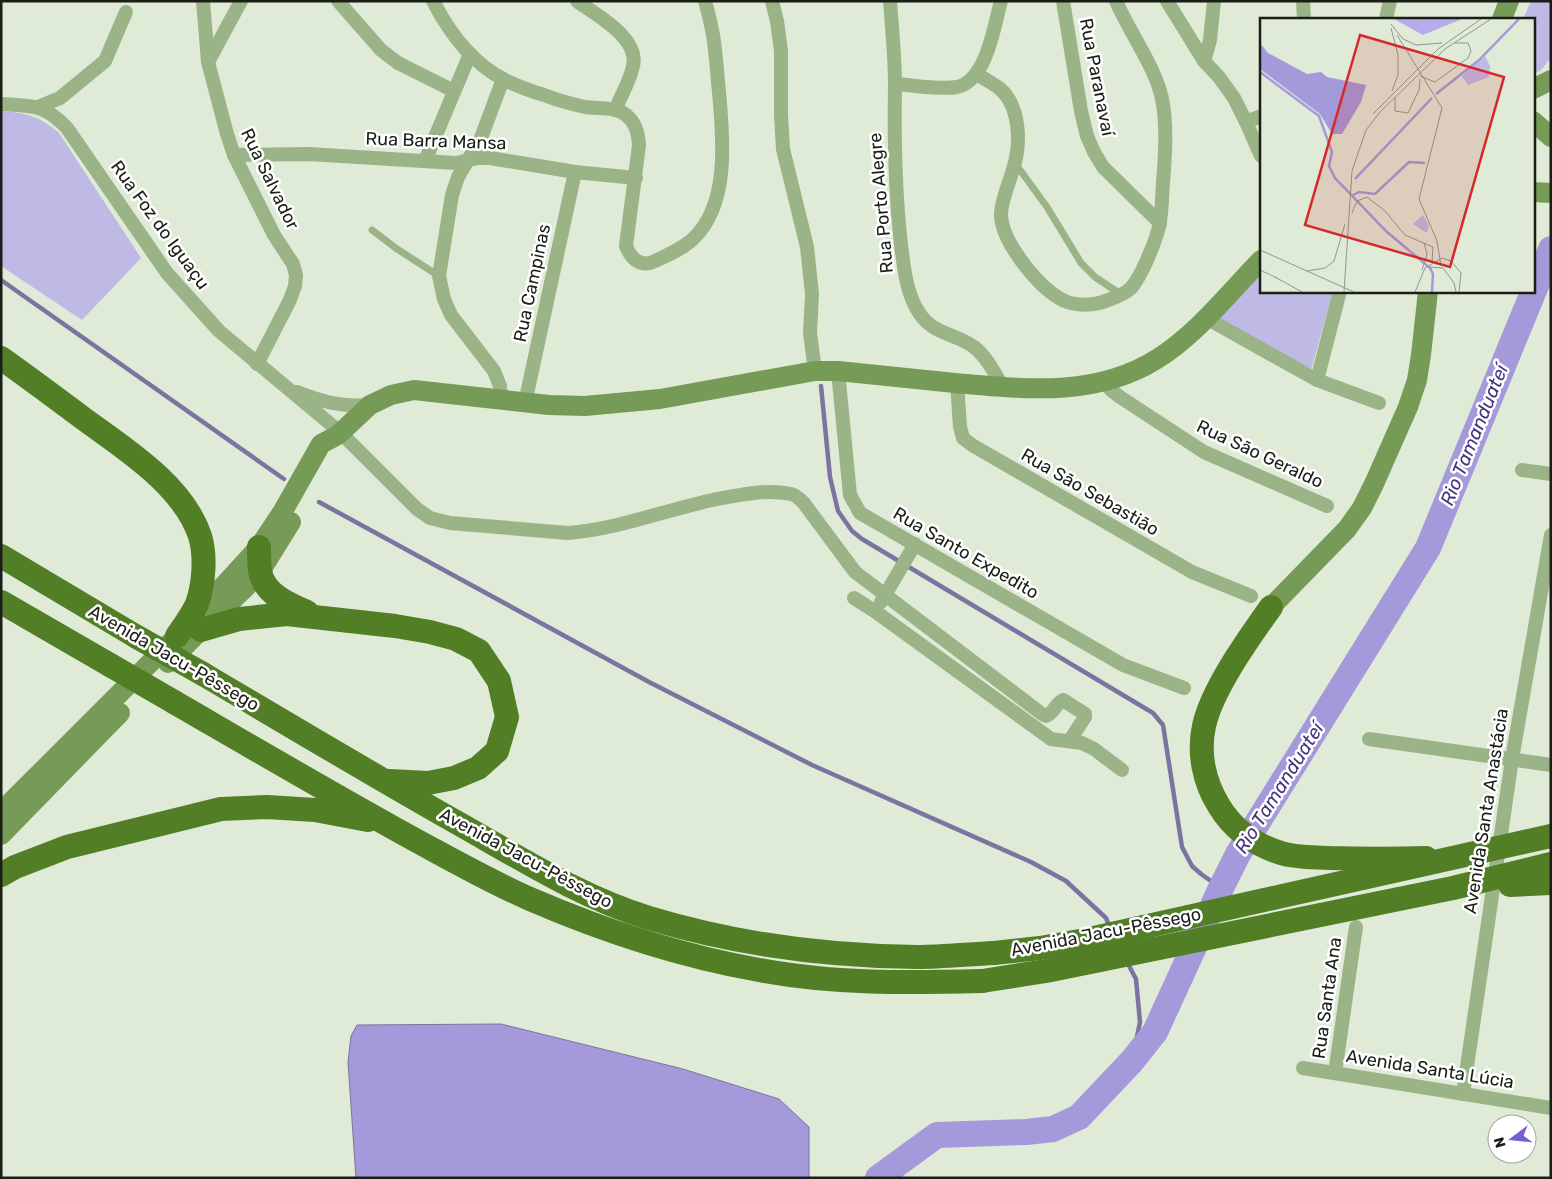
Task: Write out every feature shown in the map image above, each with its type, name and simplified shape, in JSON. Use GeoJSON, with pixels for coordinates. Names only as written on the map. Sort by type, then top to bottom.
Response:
{"type":"FeatureCollection","features":[{"type":"Feature","properties":{"kind":"highway"},"geometry":{"type":"LineString","coordinates":[[1,358],[134,455],[170,489],[189,512],[200,537],[203,561],[202,583],[196,604],[177,636]]}},
{"type":"Feature","properties":{"kind":"highway"},"geometry":{"type":"LineString","coordinates":[[259,547],[260,572],[264,582],[284,602],[315,616]]}},
{"type":"Feature","properties":{"kind":"highway","name":"Avenida Jacu-Pêssego"},"geometry":{"type":"LineString","coordinates":[[1,556],[382,780],[594,898],[648,917],[702,932],[765,944],[837,952],[917,957],[994,953],[1040,948],[1085,940],[1551,836]]}},
{"type":"Feature","properties":{"kind":"highway"},"geometry":{"type":"LineString","coordinates":[[1261,601],[1236,657],[1213,700],[1204,725],[1202,749],[1204,772],[1212,795],[1224,815],[1240,832],[1260,845],[1282,853],[1306,857],[1378,860],[1452,857]]}},
{"type":"Feature","properties":{"kind":"highway","name":"Avenida Jacu-Pêssego"},"geometry":{"type":"LineString","coordinates":[[1,602],[384,823],[488,879],[530,899],[643,942],[696,957],[761,971],[832,980],[917,983],[982,981],[1055,969],[1453,888],[1551,864]]}},
{"type":"Feature","properties":{"kind":"highway"},"geometry":{"type":"LineString","coordinates":[[201,630],[238,619],[269,615],[315,616],[430,632],[456,639],[479,651],[499,681],[507,717],[498,751],[478,768],[454,778],[428,783],[382,780]]}},
{"type":"Feature","properties":{"kind":"highway"},"geometry":{"type":"LineString","coordinates":[[1,875],[66,847],[221,809],[267,807],[315,810],[384,823]]}},
{"type":"Feature","properties":{"kind":"highway"},"geometry":{"type":"LineString","coordinates":[[1453,888],[1551,883]]}},
{"type":"Feature","properties":{"kind":"main road"},"geometry":{"type":"LineString","coordinates":[[1502,18],[1509,1]]}},
{"type":"Feature","properties":{"kind":"main road"},"geometry":{"type":"LineString","coordinates":[[1534,88],[1551,80]]}},
{"type":"Feature","properties":{"kind":"main road"},"geometry":{"type":"LineString","coordinates":[[1534,122],[1551,137]]}},
{"type":"Feature","properties":{"kind":"main road"},"geometry":{"type":"LineString","coordinates":[[1534,141],[1551,145]]}},
{"type":"Feature","properties":{"kind":"main road"},"geometry":{"type":"LineString","coordinates":[[1534,192],[1551,193]]}},
{"type":"Feature","properties":{"kind":"main road"},"geometry":{"type":"LineString","coordinates":[[1,812],[177,636],[259,547],[283,511],[321,444],[339,433],[370,404],[391,395],[414,390],[525,403],[585,406],[628,403],[815,371],[838,371],[1022,389],[1067,388],[1105,382],[1142,368],[1177,345],[1206,318],[1260,261]]}},
{"type":"Feature","properties":{"kind":"main road"},"geometry":{"type":"LineString","coordinates":[[1261,601],[1347,529],[1362,508],[1408,407],[1417,380],[1428,292]]}},
{"type":"Feature","properties":{"kind":"main road"},"geometry":{"type":"LineString","coordinates":[[1,835],[260,572],[333,453],[339,433]]}},
{"type":"Feature","properties":{"kind":"street","name":"Rua Salvador"},"geometry":{"type":"LineString","coordinates":[[203,1],[208,62],[215,93],[234,155],[274,234],[293,264],[296,276],[290,300],[257,364]]}},
{"type":"Feature","properties":{"kind":"street"},"geometry":{"type":"LineString","coordinates":[[208,62],[241,1]]}},
{"type":"Feature","properties":{"kind":"street"},"geometry":{"type":"LineString","coordinates":[[338,1],[381,50],[398,63],[454,91]]}},
{"type":"Feature","properties":{"kind":"street"},"geometry":{"type":"LineString","coordinates":[[433,1],[443,21],[470,54],[504,79],[522,88],[558,100],[585,107],[615,110],[625,114],[633,122],[638,132],[639,145],[626,246],[635,260],[642,264],[648,264],[672,253],[693,240],[710,215],[718,191],[722,169],[723,141],[713,35],[705,1]]}},
{"type":"Feature","properties":{"kind":"street"},"geometry":{"type":"LineString","coordinates":[[577,1],[616,30],[627,41],[633,51],[633,67],[615,110]]}},
{"type":"Feature","properties":{"kind":"street"},"geometry":{"type":"LineString","coordinates":[[772,1],[781,51],[783,149],[807,247],[812,294],[810,333],[815,371]]}},
{"type":"Feature","properties":{"kind":"street","name":"Rua Porto Alegre"},"geometry":{"type":"LineString","coordinates":[[890,1],[895,84],[893,119],[895,180],[907,285],[917,310],[926,322],[939,331],[972,346],[980,352],[1003,387]]}},
{"type":"Feature","properties":{"kind":"street"},"geometry":{"type":"LineString","coordinates":[[895,84],[957,87],[968,82],[977,74],[987,51],[1001,1]]}},
{"type":"Feature","properties":{"kind":"street","name":"Rua Paranavaí"},"geometry":{"type":"LineString","coordinates":[[1063,1],[1081,111],[1087,136],[1103,166],[1160,223]]}},
{"type":"Feature","properties":{"kind":"street"},"geometry":{"type":"LineString","coordinates":[[977,74],[1000,88],[1010,101],[1016,121],[1018,142],[1015,163],[1001,214],[1005,232],[1013,248],[1042,286],[1060,300],[1074,304],[1094,304],[1122,296],[1142,274],[1160,223],[1165,150],[1163,102],[1155,78],[1116,1]]}},
{"type":"Feature","properties":{"kind":"street"},"geometry":{"type":"LineString","coordinates":[[1167,1],[1204,61],[1219,77],[1234,98],[1260,154]]}},
{"type":"Feature","properties":{"kind":"street"},"geometry":{"type":"LineString","coordinates":[[1204,61],[1210,40],[1214,1]]}},
{"type":"Feature","properties":{"kind":"street"},"geometry":{"type":"LineString","coordinates":[[1303,1],[1304,18]]}},
{"type":"Feature","properties":{"kind":"street"},"geometry":{"type":"LineString","coordinates":[[1386,18],[1390,1]]}},
{"type":"Feature","properties":{"kind":"street"},"geometry":{"type":"LineString","coordinates":[[38,107],[60,98],[105,61],[126,12]]}},
{"type":"Feature","properties":{"kind":"street"},"geometry":{"type":"LineString","coordinates":[[425,161],[470,54]]}},
{"type":"Feature","properties":{"kind":"street"},"geometry":{"type":"LineString","coordinates":[[501,400],[500,386],[494,372],[451,315],[444,300],[438,276],[452,194],[458,177],[481,138],[504,79]]}},
{"type":"Feature","properties":{"kind":"street","name":"Rua Foz do Iguaçu"},"geometry":{"type":"LineString","coordinates":[[1,104],[38,107],[54,115],[67,128],[167,273],[219,332],[339,433],[417,509],[430,518],[450,523],[568,533],[602,528],[697,503],[749,492],[792,494],[803,502],[855,572],[1042,714],[1046,716],[1050,714],[1059,702],[1063,700],[1085,714],[1086,717],[1070,740]]}},
{"type":"Feature","properties":{"kind":"street"},"geometry":{"type":"LineString","coordinates":[[1246,122],[1260,116]]}},
{"type":"Feature","properties":{"kind":"street","name":"Rua Barra Mansa"},"geometry":{"type":"LineString","coordinates":[[234,155],[308,154],[456,163],[478,158],[490,158],[575,172],[636,178]]}},
{"type":"Feature","properties":{"kind":"street","name":"Rua Campinas"},"geometry":{"type":"LineString","coordinates":[[525,403],[575,172]]}},
{"type":"Feature","properties":{"kind":"street"},"geometry":{"type":"LineString","coordinates":[[1316,380],[1340,292]]}},
{"type":"Feature","properties":{"kind":"street"},"geometry":{"type":"LineString","coordinates":[[1206,318],[1316,380],[1378,403]]}},
{"type":"Feature","properties":{"kind":"street","name":"Rua Santo Expedito"},"geometry":{"type":"LineString","coordinates":[[838,371],[850,494],[853,503],[860,513],[1123,664],[1184,688]]}},
{"type":"Feature","properties":{"kind":"street","name":"Rua São Geraldo"},"geometry":{"type":"LineString","coordinates":[[1105,382],[1120,398],[1204,452],[1327,506]]}},
{"type":"Feature","properties":{"kind":"street","name":"Rua São Sebastião"},"geometry":{"type":"LineString","coordinates":[[957,383],[960,427],[963,438],[972,445],[1192,572],[1261,601]]}},
{"type":"Feature","properties":{"kind":"street","name":"Rua Foz do Iguaçu"},"geometry":{"type":"LineString","coordinates":[[285,387],[322,402],[340,405],[370,404]]}},
{"type":"Feature","properties":{"kind":"street"},"geometry":{"type":"LineString","coordinates":[[1522,470],[1551,474]]}},
{"type":"Feature","properties":{"kind":"street","name":"Avenida Santa Anastácia"},"geometry":{"type":"LineString","coordinates":[[1463,1094],[1512,759],[1551,535]]}},
{"type":"Feature","properties":{"kind":"street"},"geometry":{"type":"LineString","coordinates":[[876,612],[884,594],[915,544]]}},
{"type":"Feature","properties":{"kind":"street"},"geometry":{"type":"LineString","coordinates":[[854,598],[1051,739],[1082,743],[1094,749],[1122,770]]}},
{"type":"Feature","properties":{"kind":"street"},"geometry":{"type":"LineString","coordinates":[[1369,739],[1551,764]]}},
{"type":"Feature","properties":{"kind":"street","name":"Rua Santa Ana"},"geometry":{"type":"LineString","coordinates":[[1335,1073],[1356,927]]}},
{"type":"Feature","properties":{"kind":"street","name":"Avenida Santa Lúcia"},"geometry":{"type":"LineString","coordinates":[[1303,1068],[1551,1108]]}},
{"type":"Feature","properties":{"kind":"lane"},"geometry":{"type":"LineString","coordinates":[[1015,163],[1047,207],[1081,263],[1095,277],[1122,296]]}},
{"type":"Feature","properties":{"kind":"lane"},"geometry":{"type":"LineString","coordinates":[[372,230],[438,276]]}},
{"type":"Feature","properties":{"kind":"shaded area"},"geometry":{"type":"Polygon","coordinates":[[[1531,1],[1551,1],[1551,58],[1540,71],[1534,73],[1534,18],[1523,18],[1531,1]]]}},
{"type":"Feature","properties":{"kind":"shaded area"},"geometry":{"type":"Polygon","coordinates":[[[1,111],[32,116],[59,133],[141,258],[82,320],[1,266],[1,111]]]}},
{"type":"Feature","properties":{"kind":"shaded area"},"geometry":{"type":"Polygon","coordinates":[[[1260,273],[1260,292],[1333,292],[1311,370],[1218,318],[1260,273]]]}},
{"type":"Feature","properties":{"kind":"shaded area"},"geometry":{"type":"Polygon","coordinates":[[[501,1024],[683,1069],[779,1099],[809,1127],[809,1178],[356,1178],[348,1062],[351,1036],[357,1025],[501,1024]]]}},
{"type":"Feature","properties":{"kind":"waterway","name":"Rio Tamanduateí"},"geometry":{"type":"LineString","coordinates":[[1534,290],[1551,249]]}},
{"type":"Feature","properties":{"kind":"waterway"},"geometry":{"type":"LineString","coordinates":[[1,280],[284,479]]}},
{"type":"Feature","properties":{"kind":"waterway","name":"Rio Tamanduateí"},"geometry":{"type":"LineString","coordinates":[[878,1178],[937,1135],[1026,1132],[1053,1129],[1079,1117],[1132,1061],[1155,1032],[1238,854],[1428,548],[1533,292]]}},
{"type":"Feature","properties":{"kind":"waterway"},"geometry":{"type":"LineString","coordinates":[[821,386],[830,477],[838,511],[852,531],[862,539],[1153,713],[1163,725],[1182,847],[1192,866],[1221,888]]}},
{"type":"Feature","properties":{"kind":"waterway"},"geometry":{"type":"LineString","coordinates":[[319,502],[649,682],[812,765],[1031,862],[1066,881],[1106,918],[1110,928]]}},
{"type":"Feature","properties":{"kind":"waterway"},"geometry":{"type":"LineString","coordinates":[[1127,962],[1136,979],[1140,1022],[1132,1061]]}}]}
